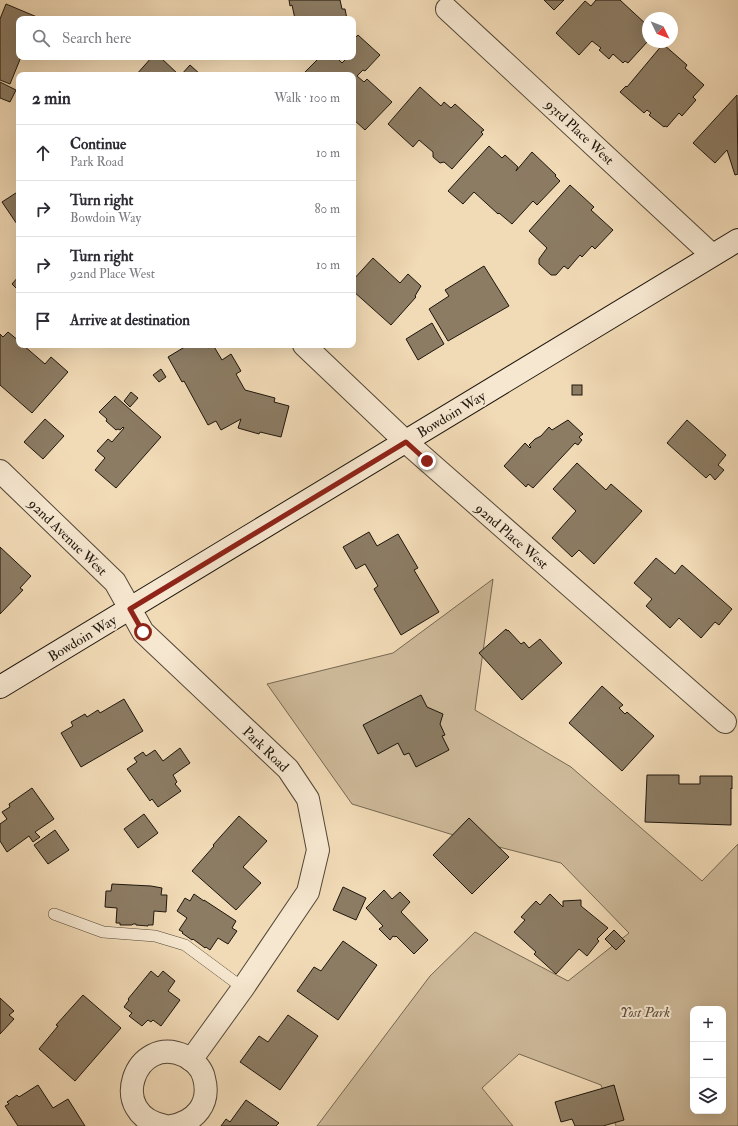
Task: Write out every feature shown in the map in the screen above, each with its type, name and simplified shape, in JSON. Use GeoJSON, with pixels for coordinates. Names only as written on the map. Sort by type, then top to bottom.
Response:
{"type":"FeatureCollection","features":[{"type":"Feature","properties":{"kind":"street","name":"93rd Place West"},"geometry":{"type":"LineString","coordinates":[[447,9],[712,255]]}},
{"type":"Feature","properties":{"kind":"street","name":"Bowdoin Way"},"geometry":{"type":"LineString","coordinates":[[0,687],[738,240]]}},
{"type":"Feature","properties":{"kind":"street","name":"92nd Place West"},"geometry":{"type":"LineString","coordinates":[[307,348],[406,442],[725,722]]}},
{"type":"Feature","properties":{"kind":"street","name":"92nd Avenue West"},"geometry":{"type":"LineString","coordinates":[[0,471],[115,582],[130,609]]}},
{"type":"Feature","properties":{"kind":"street","name":"Park Road"},"geometry":{"type":"LineString","coordinates":[[130,609],[143,632],[288,769],[308,799],[318,850],[308,892],[243,988],[191,1060]]}},
{"type":"Feature","properties":{"kind":"street"},"geometry":{"type":"LineString","coordinates":[[166,1126],[157,1125],[146,1119],[137,1110],[132,1098],[131,1085],[135,1073],[143,1062],[153,1055],[166,1052],[178,1053],[191,1060],[199,1067],[204,1077],[206,1089],[204,1100],[199,1111],[191,1119],[171,1126]]}},
{"type":"Feature","properties":{"kind":"lane"},"geometry":{"type":"LineString","coordinates":[[54,914],[103,932],[155,936],[185,945],[243,988]]}},
{"type":"Feature","properties":{"kind":"green space","name":"Yost Park"},"geometry":{"type":"Polygon","coordinates":[[[493,579],[475,710],[571,767],[702,881],[738,844],[738,1126],[616,1126],[601,1085],[519,1054],[482,1088],[513,1126],[317,1126],[430,976],[475,932],[568,981],[629,933],[561,863],[460,837],[352,804],[267,684],[393,653],[493,579]]]}},
{"type":"Feature","properties":{"kind":"building"},"geometry":{"type":"Polygon","coordinates":[[[289,0],[340,0],[342,9],[345,9],[346,16],[294,16],[292,5],[290,6],[289,0]]]}},
{"type":"Feature","properties":{"kind":"building"},"geometry":{"type":"Polygon","coordinates":[[[544,0],[564,0],[554,10],[544,0]]]}},
{"type":"Feature","properties":{"kind":"building"},"geometry":{"type":"Polygon","coordinates":[[[596,0],[620,0],[642,20],[642,48],[628,63],[625,61],[623,63],[613,54],[609,59],[599,50],[601,48],[592,41],[579,55],[556,33],[585,1],[591,6],[596,0]]]}},
{"type":"Feature","properties":{"kind":"building"},"geometry":{"type":"Polygon","coordinates":[[[6,4],[35,16],[16,16],[16,60],[20,60],[10,84],[0,80],[0,19],[6,4]]]}},
{"type":"Feature","properties":{"kind":"building"},"geometry":{"type":"Polygon","coordinates":[[[358,35],[380,55],[365,71],[363,70],[357,76],[364,82],[367,79],[392,102],[365,130],[356,122],[356,72],[305,72],[317,60],[339,60],[342,63],[345,60],[356,60],[356,37],[358,35]]]}},
{"type":"Feature","properties":{"kind":"building"},"geometry":{"type":"Polygon","coordinates":[[[660,48],[668,48],[687,65],[685,68],[704,85],[693,97],[696,100],[682,116],[679,113],[667,127],[664,127],[649,115],[651,113],[647,110],[644,113],[620,92],[626,86],[627,87],[660,48]]]}},
{"type":"Feature","properties":{"kind":"building"},"geometry":{"type":"Polygon","coordinates":[[[149,60],[163,60],[176,72],[139,72],[149,60]]]}},
{"type":"Feature","properties":{"kind":"building"},"geometry":{"type":"Polygon","coordinates":[[[190,65],[198,72],[184,72],[190,65]]]}},
{"type":"Feature","properties":{"kind":"building"},"geometry":{"type":"Polygon","coordinates":[[[0,82],[16,90],[10,102],[0,98],[0,82]]]}},
{"type":"Feature","properties":{"kind":"building"},"geometry":{"type":"Polygon","coordinates":[[[420,87],[441,106],[444,102],[451,108],[455,104],[484,130],[481,132],[483,134],[452,169],[444,162],[440,163],[433,157],[433,152],[419,140],[413,147],[388,124],[420,87]]]}},
{"type":"Feature","properties":{"kind":"building"},"geometry":{"type":"Polygon","coordinates":[[[737,95],[738,174],[735,175],[727,150],[715,163],[693,143],[737,95]]]}},
{"type":"Feature","properties":{"kind":"building"},"geometry":{"type":"Polygon","coordinates":[[[489,146],[502,158],[505,155],[518,167],[516,171],[532,152],[556,175],[555,176],[560,181],[537,205],[533,201],[512,224],[499,213],[498,214],[474,192],[463,204],[448,191],[489,146]]]}},
{"type":"Feature","properties":{"kind":"building"},"geometry":{"type":"Polygon","coordinates":[[[570,185],[594,207],[591,210],[613,230],[595,249],[592,246],[582,257],[580,255],[568,269],[564,266],[556,275],[551,275],[539,264],[539,259],[547,248],[529,231],[570,185]]]}},
{"type":"Feature","properties":{"kind":"building"},"geometry":{"type":"Polygon","coordinates":[[[16,193],[16,223],[2,202],[16,193]]]}},
{"type":"Feature","properties":{"kind":"building"},"geometry":{"type":"Polygon","coordinates":[[[373,258],[400,283],[408,274],[421,286],[415,296],[416,297],[391,325],[356,294],[356,277],[373,258]]]}},
{"type":"Feature","properties":{"kind":"building"},"geometry":{"type":"Polygon","coordinates":[[[484,266],[509,306],[448,341],[429,309],[449,296],[445,290],[484,266]]]}},
{"type":"Feature","properties":{"kind":"building"},"geometry":{"type":"Polygon","coordinates":[[[16,279],[16,288],[12,284],[16,279]]]}},
{"type":"Feature","properties":{"kind":"building"},"geometry":{"type":"Polygon","coordinates":[[[432,323],[444,344],[418,360],[406,339],[432,323]]]}},
{"type":"Feature","properties":{"kind":"building"},"geometry":{"type":"Polygon","coordinates":[[[8,332],[16,339],[16,348],[26,348],[45,364],[51,357],[68,372],[32,413],[0,385],[0,334],[3,337],[8,332]]]}},
{"type":"Feature","properties":{"kind":"building"},"geometry":{"type":"Polygon","coordinates":[[[183,348],[215,348],[222,360],[231,354],[241,371],[236,374],[245,390],[275,398],[274,402],[289,406],[281,437],[260,432],[259,434],[238,428],[241,419],[221,430],[216,421],[208,425],[184,381],[182,382],[168,357],[183,348]]]}},
{"type":"Feature","properties":{"kind":"building"},"geometry":{"type":"Polygon","coordinates":[[[161,369],[166,377],[159,382],[153,375],[161,369]]]}},
{"type":"Feature","properties":{"kind":"building"},"geometry":{"type":"Polygon","coordinates":[[[572,385],[582,385],[582,395],[572,395],[572,385]]]}},
{"type":"Feature","properties":{"kind":"building"},"geometry":{"type":"Polygon","coordinates":[[[131,392],[138,398],[130,407],[124,401],[131,392]]]}},
{"type":"Feature","properties":{"kind":"building"},"geometry":{"type":"Polygon","coordinates":[[[115,396],[161,437],[116,488],[95,470],[105,458],[97,451],[108,439],[112,442],[124,428],[123,427],[120,430],[116,430],[99,412],[115,396]]]}},
{"type":"Feature","properties":{"kind":"building"},"geometry":{"type":"Polygon","coordinates":[[[45,419],[64,436],[43,459],[24,442],[45,419]]]}},
{"type":"Feature","properties":{"kind":"building"},"geometry":{"type":"Polygon","coordinates":[[[568,420],[583,434],[579,437],[582,440],[578,445],[575,443],[533,488],[528,484],[526,487],[504,466],[525,443],[530,448],[531,447],[529,445],[541,436],[549,427],[552,430],[568,420]]]}},
{"type":"Feature","properties":{"kind":"building"},"geometry":{"type":"Polygon","coordinates":[[[687,420],[726,455],[718,465],[724,470],[715,480],[710,474],[706,478],[667,443],[687,420]]]}},
{"type":"Feature","properties":{"kind":"building"},"geometry":{"type":"Polygon","coordinates":[[[577,463],[606,490],[611,484],[642,511],[594,564],[579,550],[572,557],[552,538],[576,511],[553,489],[577,463]]]}},
{"type":"Feature","properties":{"kind":"building"},"geometry":{"type":"Polygon","coordinates":[[[369,532],[377,546],[398,534],[418,568],[414,570],[439,612],[401,635],[374,589],[378,586],[365,564],[356,569],[343,547],[369,532]]]}},
{"type":"Feature","properties":{"kind":"building"},"geometry":{"type":"Polygon","coordinates":[[[0,547],[31,576],[20,588],[23,590],[0,614],[0,547]]]}},
{"type":"Feature","properties":{"kind":"building"},"geometry":{"type":"Polygon","coordinates":[[[656,558],[675,574],[682,565],[732,609],[719,625],[715,622],[701,638],[679,618],[670,628],[646,606],[652,599],[634,583],[656,558]]]}},
{"type":"Feature","properties":{"kind":"building"},"geometry":{"type":"Polygon","coordinates":[[[506,629],[521,644],[524,642],[529,648],[540,639],[562,663],[522,700],[479,653],[506,629]]]}},
{"type":"Feature","properties":{"kind":"building"},"geometry":{"type":"Polygon","coordinates":[[[602,686],[623,705],[619,708],[625,714],[627,712],[654,736],[622,771],[569,723],[602,686]]]}},
{"type":"Feature","properties":{"kind":"building"},"geometry":{"type":"Polygon","coordinates":[[[421,695],[427,707],[443,714],[440,724],[445,735],[442,736],[449,750],[416,767],[409,753],[404,755],[398,743],[378,754],[363,725],[421,695]]]}},
{"type":"Feature","properties":{"kind":"building"},"geometry":{"type":"Polygon","coordinates":[[[124,699],[143,731],[81,767],[61,733],[73,726],[71,722],[85,714],[87,717],[98,710],[100,713],[124,699]]]}},
{"type":"Feature","properties":{"kind":"building"},"geometry":{"type":"Polygon","coordinates":[[[180,748],[190,763],[173,775],[177,782],[175,784],[181,791],[158,807],[152,799],[150,801],[127,769],[137,762],[134,758],[143,752],[146,756],[155,750],[163,761],[180,748]]]}},
{"type":"Feature","properties":{"kind":"building"},"geometry":{"type":"Polygon","coordinates":[[[647,775],[679,775],[679,784],[700,784],[700,776],[732,776],[731,825],[645,822],[647,775]]]}},
{"type":"Feature","properties":{"kind":"building"},"geometry":{"type":"Polygon","coordinates":[[[32,788],[54,819],[35,832],[40,837],[33,842],[29,836],[7,852],[0,841],[0,824],[7,819],[2,812],[10,807],[9,804],[32,788]]]}},
{"type":"Feature","properties":{"kind":"building"},"geometry":{"type":"Polygon","coordinates":[[[144,814],[158,833],[138,848],[124,829],[144,814]]]}},
{"type":"Feature","properties":{"kind":"building"},"geometry":{"type":"Polygon","coordinates":[[[239,816],[267,841],[243,867],[261,883],[236,910],[192,871],[239,816]]]}},
{"type":"Feature","properties":{"kind":"building"},"geometry":{"type":"Polygon","coordinates":[[[469,818],[509,857],[472,894],[433,855],[469,818]]]}},
{"type":"Feature","properties":{"kind":"building"},"geometry":{"type":"Polygon","coordinates":[[[55,830],[69,850],[48,864],[34,845],[55,830]]]}},
{"type":"Feature","properties":{"kind":"building"},"geometry":{"type":"Polygon","coordinates":[[[112,884],[162,888],[161,895],[167,895],[166,912],[154,911],[153,925],[120,925],[120,923],[116,923],[117,908],[105,907],[106,891],[111,891],[112,884]]]}},
{"type":"Feature","properties":{"kind":"building"},"geometry":{"type":"Polygon","coordinates":[[[343,887],[366,898],[356,920],[333,910],[343,887]]]}},
{"type":"Feature","properties":{"kind":"building"},"geometry":{"type":"Polygon","coordinates":[[[384,890],[392,899],[400,892],[410,902],[401,912],[428,940],[414,954],[396,936],[393,936],[390,940],[379,929],[383,926],[366,908],[384,890]]]}},
{"type":"Feature","properties":{"kind":"building"},"geometry":{"type":"Polygon","coordinates":[[[194,894],[236,921],[232,928],[237,931],[228,944],[218,938],[210,950],[193,939],[192,940],[179,930],[187,918],[177,911],[185,898],[190,901],[194,894]]]}},
{"type":"Feature","properties":{"kind":"building"},"geometry":{"type":"Polygon","coordinates":[[[550,894],[563,907],[563,901],[581,900],[581,906],[608,928],[597,939],[599,941],[587,956],[579,949],[556,974],[534,954],[536,952],[514,932],[525,920],[521,917],[536,901],[540,905],[550,894]]]}},
{"type":"Feature","properties":{"kind":"building"},"geometry":{"type":"Polygon","coordinates":[[[614,930],[625,941],[616,950],[605,939],[614,930]]]}},
{"type":"Feature","properties":{"kind":"building"},"geometry":{"type":"Polygon","coordinates":[[[343,941],[377,965],[338,1020],[297,991],[314,967],[321,971],[343,941]]]}},
{"type":"Feature","properties":{"kind":"building"},"geometry":{"type":"Polygon","coordinates":[[[151,971],[158,977],[163,971],[175,981],[168,991],[180,1000],[161,1026],[153,1020],[151,1022],[148,1020],[142,1026],[129,1016],[132,1013],[124,1007],[129,1000],[128,999],[151,971]]]}},
{"type":"Feature","properties":{"kind":"building"},"geometry":{"type":"Polygon","coordinates":[[[83,995],[121,1028],[75,1081],[39,1049],[58,1026],[56,1025],[83,995]]]}},
{"type":"Feature","properties":{"kind":"building"},"geometry":{"type":"Polygon","coordinates":[[[0,998],[14,1011],[9,1015],[14,1019],[0,1034],[0,998]]]}},
{"type":"Feature","properties":{"kind":"building"},"geometry":{"type":"Polygon","coordinates":[[[288,1015],[318,1036],[280,1090],[240,1062],[259,1036],[268,1042],[288,1015]]]}},
{"type":"Feature","properties":{"kind":"building"},"geometry":{"type":"Polygon","coordinates":[[[38,1085],[53,1108],[68,1099],[85,1126],[18,1126],[5,1106],[9,1104],[7,1102],[17,1095],[19,1097],[38,1085]]]}},
{"type":"Feature","properties":{"kind":"building"},"geometry":{"type":"Polygon","coordinates":[[[614,1085],[624,1120],[603,1126],[575,1126],[572,1119],[561,1122],[555,1102],[614,1085]]]}},
{"type":"Feature","properties":{"kind":"building"},"geometry":{"type":"Polygon","coordinates":[[[246,1100],[279,1123],[276,1126],[221,1126],[226,1119],[230,1122],[246,1100]]]}},
{"type":"Feature","properties":{"kind":"route"},"geometry":{"type":"LineString","coordinates":[[143,632],[130,609],[406,442],[427,461]]}}]}
